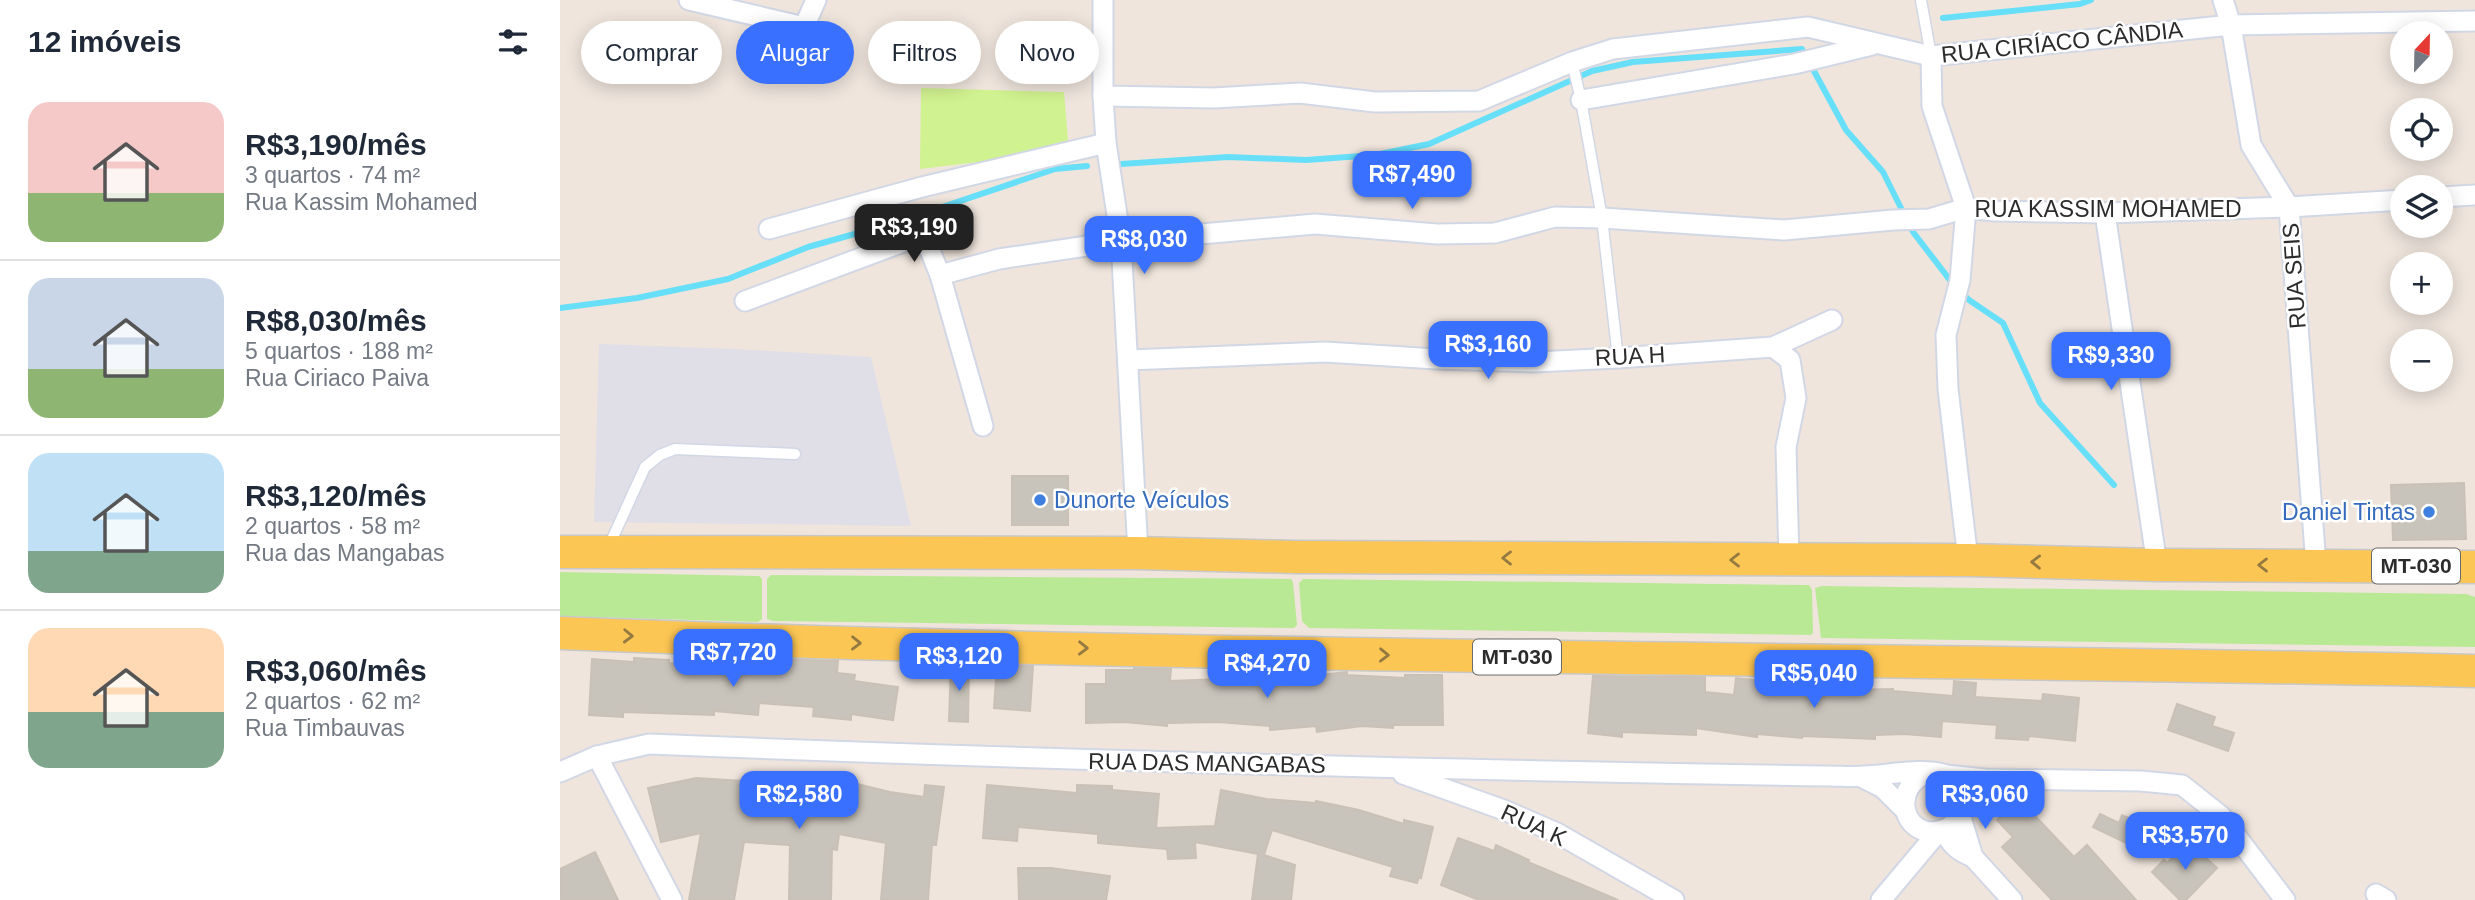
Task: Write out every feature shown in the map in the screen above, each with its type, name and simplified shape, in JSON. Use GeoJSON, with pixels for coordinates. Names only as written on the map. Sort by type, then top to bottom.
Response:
{"type":"FeatureCollection","features":[{"type":"Feature","properties":{"kind":"main road","name":"MT-030"},"geometry":{"type":"LineString","coordinates":[[560,552],[1139,553],[1295,557],[1968,560],[2157,565],[2475,567]]}},
{"type":"Feature","properties":{"kind":"main road","name":"MT-030"},"geometry":{"type":"LineString","coordinates":[[560,633],[767,641],[1321,654],[2475,671]]}},
{"type":"Feature","properties":{"kind":"street"},"geometry":{"type":"LineString","coordinates":[[689,0],[804,27],[816,0]]}},
{"type":"Feature","properties":{"kind":"street"},"geometry":{"type":"LineString","coordinates":[[1103,0],[1106,143],[1121,241],[1139,553]]}},
{"type":"Feature","properties":{"kind":"street","name":"RUA SEIS"},"geometry":{"type":"LineString","coordinates":[[2223,0],[2231,25],[2251,145],[2289,207],[2316,565]]}},
{"type":"Feature","properties":{"kind":"street","name":"RUA CIRÍACO CÂNDIA"},"geometry":{"type":"LineString","coordinates":[[1103,96],[1214,98],[1300,93],[1375,102],[1479,101],[1613,49],[1808,27],[1931,56],[2231,25],[2475,20]]}},
{"type":"Feature","properties":{"kind":"street"},"geometry":{"type":"LineString","coordinates":[[1578,92],[1794,64],[1876,44]]}},
{"type":"Feature","properties":{"kind":"street"},"geometry":{"type":"LineString","coordinates":[[1931,56],[1932,106],[1966,208],[1960,280],[1946,335],[1948,389],[1968,560]]}},
{"type":"Feature","properties":{"kind":"street"},"geometry":{"type":"LineString","coordinates":[[769,229],[922,187],[1106,143]]}},
{"type":"Feature","properties":{"kind":"street"},"geometry":{"type":"LineString","coordinates":[[2453,196],[2475,195]]}},
{"type":"Feature","properties":{"kind":"street","name":"RUA KASSIM MOHAMED"},"geometry":{"type":"LineString","coordinates":[[940,275],[999,259],[1121,241],[1315,224],[1437,234],[1495,233],[1555,217],[1784,230],[1929,219],[1966,208],[2105,213],[2390,201]]}},
{"type":"Feature","properties":{"kind":"street"},"geometry":{"type":"LineString","coordinates":[[2105,213],[2157,565]]}},
{"type":"Feature","properties":{"kind":"street"},"geometry":{"type":"LineString","coordinates":[[745,302],[914,238],[927,243],[940,275],[983,426]]}},
{"type":"Feature","properties":{"kind":"street","name":"RUA H"},"geometry":{"type":"LineString","coordinates":[[1129,360],[1325,352],[1522,361],[1618,358],[1773,347],[1832,320]]}},
{"type":"Feature","properties":{"kind":"street"},"geometry":{"type":"LineString","coordinates":[[1773,347],[1790,360],[1796,398],[1786,447],[1789,560]]}},
{"type":"Feature","properties":{"kind":"street","name":"RUA DAS MANGABAS"},"geometry":{"type":"LineString","coordinates":[[560,772],[597,755],[649,744],[1017,759],[1860,776],[1938,773],[1985,779],[2141,781],[2182,785],[2221,817],[2286,900]]}},
{"type":"Feature","properties":{"kind":"street"},"geometry":{"type":"LineString","coordinates":[[597,755],[672,900]]}},
{"type":"Feature","properties":{"kind":"street","name":"RUA K"},"geometry":{"type":"LineString","coordinates":[[1386,768],[1504,810],[1557,833],[1674,900]]}},
{"type":"Feature","properties":{"kind":"street"},"geometry":{"type":"LineString","coordinates":[[1911,867],[1908,816],[1904,800],[1906,790],[1920,775],[1938,773],[1955,781],[1961,791],[1973,857]]}},
{"type":"Feature","properties":{"kind":"street"},"geometry":{"type":"LineString","coordinates":[[1860,776],[1883,788],[1919,828],[1929,831],[1941,830],[1954,824],[1969,793],[1985,779]]}},
{"type":"Feature","properties":{"kind":"street"},"geometry":{"type":"LineString","coordinates":[[1941,830],[1958,851],[1973,857],[2012,900]]}},
{"type":"Feature","properties":{"kind":"street"},"geometry":{"type":"LineString","coordinates":[[1881,900],[1941,830]]}},
{"type":"Feature","properties":{"kind":"lane"},"geometry":{"type":"LineString","coordinates":[[1921,0],[1931,56]]}},
{"type":"Feature","properties":{"kind":"lane"},"geometry":{"type":"LineString","coordinates":[[1572,64],[1602,218],[1618,358]]}},
{"type":"Feature","properties":{"kind":"lane"},"geometry":{"type":"LineString","coordinates":[[606,553],[645,467],[660,455],[676,449],[795,454]]}},
{"type":"Feature","properties":{"kind":"shaded area"},"geometry":{"type":"Polygon","coordinates":[[[599,344],[871,357],[911,526],[594,522],[599,344]]]}},
{"type":"Feature","properties":{"kind":"green space"},"geometry":{"type":"Polygon","coordinates":[[[921,88],[1064,92],[1069,151],[920,169],[921,88]]]}},
{"type":"Feature","properties":{"kind":"green space"},"geometry":{"type":"Polygon","coordinates":[[[560,572],[759,576],[762,579],[762,619],[758,622],[560,616],[560,572]]]}},
{"type":"Feature","properties":{"kind":"green space"},"geometry":{"type":"Polygon","coordinates":[[[771,575],[1291,579],[1297,625],[1294,628],[773,621],[767,619],[767,579],[771,575]]]}},
{"type":"Feature","properties":{"kind":"green space"},"geometry":{"type":"Polygon","coordinates":[[[1303,579],[1809,585],[1812,590],[1813,633],[1309,628],[1302,621],[1299,583],[1303,579]]]}},
{"type":"Feature","properties":{"kind":"green space"},"geometry":{"type":"Polygon","coordinates":[[[1815,588],[2466,594],[2475,597],[2475,647],[1821,638],[1815,588]]]}},
{"type":"Feature","properties":{"kind":"building","name":"Dunorte Veículos"},"geometry":{"type":"Polygon","coordinates":[[[1012,476],[1068,476],[1068,525],[1012,525],[1012,476]]]}},
{"type":"Feature","properties":{"kind":"building","name":"Daniel Tintas"},"geometry":{"type":"Polygon","coordinates":[[[2464,483],[2466,539],[2393,540],[2391,485],[2464,483]]]}},
{"type":"Feature","properties":{"kind":"building"},"geometry":{"type":"Polygon","coordinates":[[[634,658],[669,660],[669,663],[771,668],[771,659],[838,661],[837,673],[855,675],[854,681],[898,687],[893,720],[851,714],[851,720],[813,716],[814,707],[759,703],[758,715],[714,711],[714,715],[623,712],[623,717],[589,715],[592,659],[634,662],[634,658]]]}},
{"type":"Feature","properties":{"kind":"building"},"geometry":{"type":"Polygon","coordinates":[[[951,664],[969,664],[968,722],[949,721],[951,664]]]}},
{"type":"Feature","properties":{"kind":"building"},"geometry":{"type":"Polygon","coordinates":[[[997,665],[1033,666],[1030,711],[994,708],[997,665]]]}},
{"type":"Feature","properties":{"kind":"building"},"geometry":{"type":"Polygon","coordinates":[[[1171,669],[1170,681],[1223,679],[1224,674],[1265,677],[1265,671],[1297,671],[1297,678],[1347,672],[1347,675],[1405,678],[1405,675],[1442,675],[1443,725],[1393,725],[1393,728],[1362,726],[1317,732],[1316,726],[1270,730],[1270,726],[1218,722],[1167,723],[1167,726],[1125,722],[1086,723],[1086,684],[1106,684],[1106,670],[1171,669]]]}},
{"type":"Feature","properties":{"kind":"building"},"geometry":{"type":"Polygon","coordinates":[[[1593,676],[1705,677],[1705,692],[1734,695],[1736,678],[1815,689],[1815,680],[1852,682],[1852,690],[1893,689],[1953,696],[1954,681],[1976,683],[1975,697],[2042,701],[2043,694],[2079,698],[2075,741],[2029,736],[2028,740],[1996,738],[1997,725],[1942,721],[1941,737],[1904,734],[1875,735],[1875,739],[1802,738],[1757,734],[1757,737],[1696,728],[1696,735],[1622,732],[1622,737],[1588,733],[1593,676]]]}},
{"type":"Feature","properties":{"kind":"building"},"geometry":{"type":"Polygon","coordinates":[[[2177,704],[2215,717],[2212,726],[2234,733],[2228,751],[2168,730],[2177,704]]]}},
{"type":"Feature","properties":{"kind":"building"},"geometry":{"type":"Polygon","coordinates":[[[696,778],[805,785],[805,781],[852,788],[853,783],[924,797],[925,785],[944,787],[936,845],[932,845],[928,900],[881,900],[886,843],[839,834],[837,850],[832,849],[831,900],[789,900],[790,845],[744,842],[734,900],[689,900],[701,833],[661,842],[648,788],[696,778]]]}},
{"type":"Feature","properties":{"kind":"building"},"geometry":{"type":"Polygon","coordinates":[[[987,785],[1077,793],[1077,785],[1112,786],[1112,790],[1159,794],[1156,828],[1215,826],[1221,790],[1266,799],[1316,801],[1359,810],[1404,824],[1404,820],[1433,827],[1421,878],[1419,877],[1417,883],[1390,876],[1393,867],[1272,830],[1264,855],[1295,865],[1291,900],[1252,900],[1258,854],[1195,842],[1196,858],[1168,859],[1167,849],[1098,843],[1098,834],[1018,827],[1017,841],[983,838],[987,785]]]}},
{"type":"Feature","properties":{"kind":"building"},"geometry":{"type":"Polygon","coordinates":[[[2019,799],[2074,857],[2087,845],[2136,900],[2052,900],[2002,847],[2013,837],[1997,820],[2019,799]]]}},
{"type":"Feature","properties":{"kind":"building"},"geometry":{"type":"Polygon","coordinates":[[[2100,814],[2119,823],[2122,815],[2136,821],[2126,843],[2093,827],[2100,814]]]}},
{"type":"Feature","properties":{"kind":"building"},"geometry":{"type":"Polygon","coordinates":[[[1458,838],[1494,851],[1496,845],[1529,860],[1528,862],[1618,900],[1479,900],[1441,885],[1458,838]]]}},
{"type":"Feature","properties":{"kind":"building"},"geometry":{"type":"Polygon","coordinates":[[[2188,841],[2217,868],[2186,900],[2180,900],[2152,872],[2164,860],[2167,863],[2188,841]]]}},
{"type":"Feature","properties":{"kind":"building"},"geometry":{"type":"Polygon","coordinates":[[[595,852],[618,900],[560,900],[560,869],[595,852]]]}},
{"type":"Feature","properties":{"kind":"building"},"geometry":{"type":"Polygon","coordinates":[[[1018,868],[1051,868],[1110,876],[1106,900],[1019,900],[1018,868]]]}},
{"type":"Feature","properties":{"kind":"waterway"},"geometry":{"type":"LineString","coordinates":[[1943,18],[2080,4],[2091,0]]}},
{"type":"Feature","properties":{"kind":"waterway"},"geometry":{"type":"LineString","coordinates":[[1121,164],[1228,157],[1306,160],[1375,155],[1429,144],[1592,71],[1633,62],[1802,49],[1846,130],[1883,172],[1913,232],[1953,284]]}},
{"type":"Feature","properties":{"kind":"waterway"},"geometry":{"type":"LineString","coordinates":[[560,308],[637,298],[728,279],[808,247],[901,221],[1055,169],[1087,166]]}},
{"type":"Feature","properties":{"kind":"waterway"},"geometry":{"type":"LineString","coordinates":[[1961,292],[2003,323],[2040,403],[2114,485]]}},
{"type":"Feature","properties":{"kind":"place","name":"Dunorte Veículos"},"geometry":{"type":"Point","coordinates":[1040,500]}},
{"type":"Feature","properties":{"kind":"place","name":"Daniel Tintas"},"geometry":{"type":"Point","coordinates":[2429,512]}}]}
